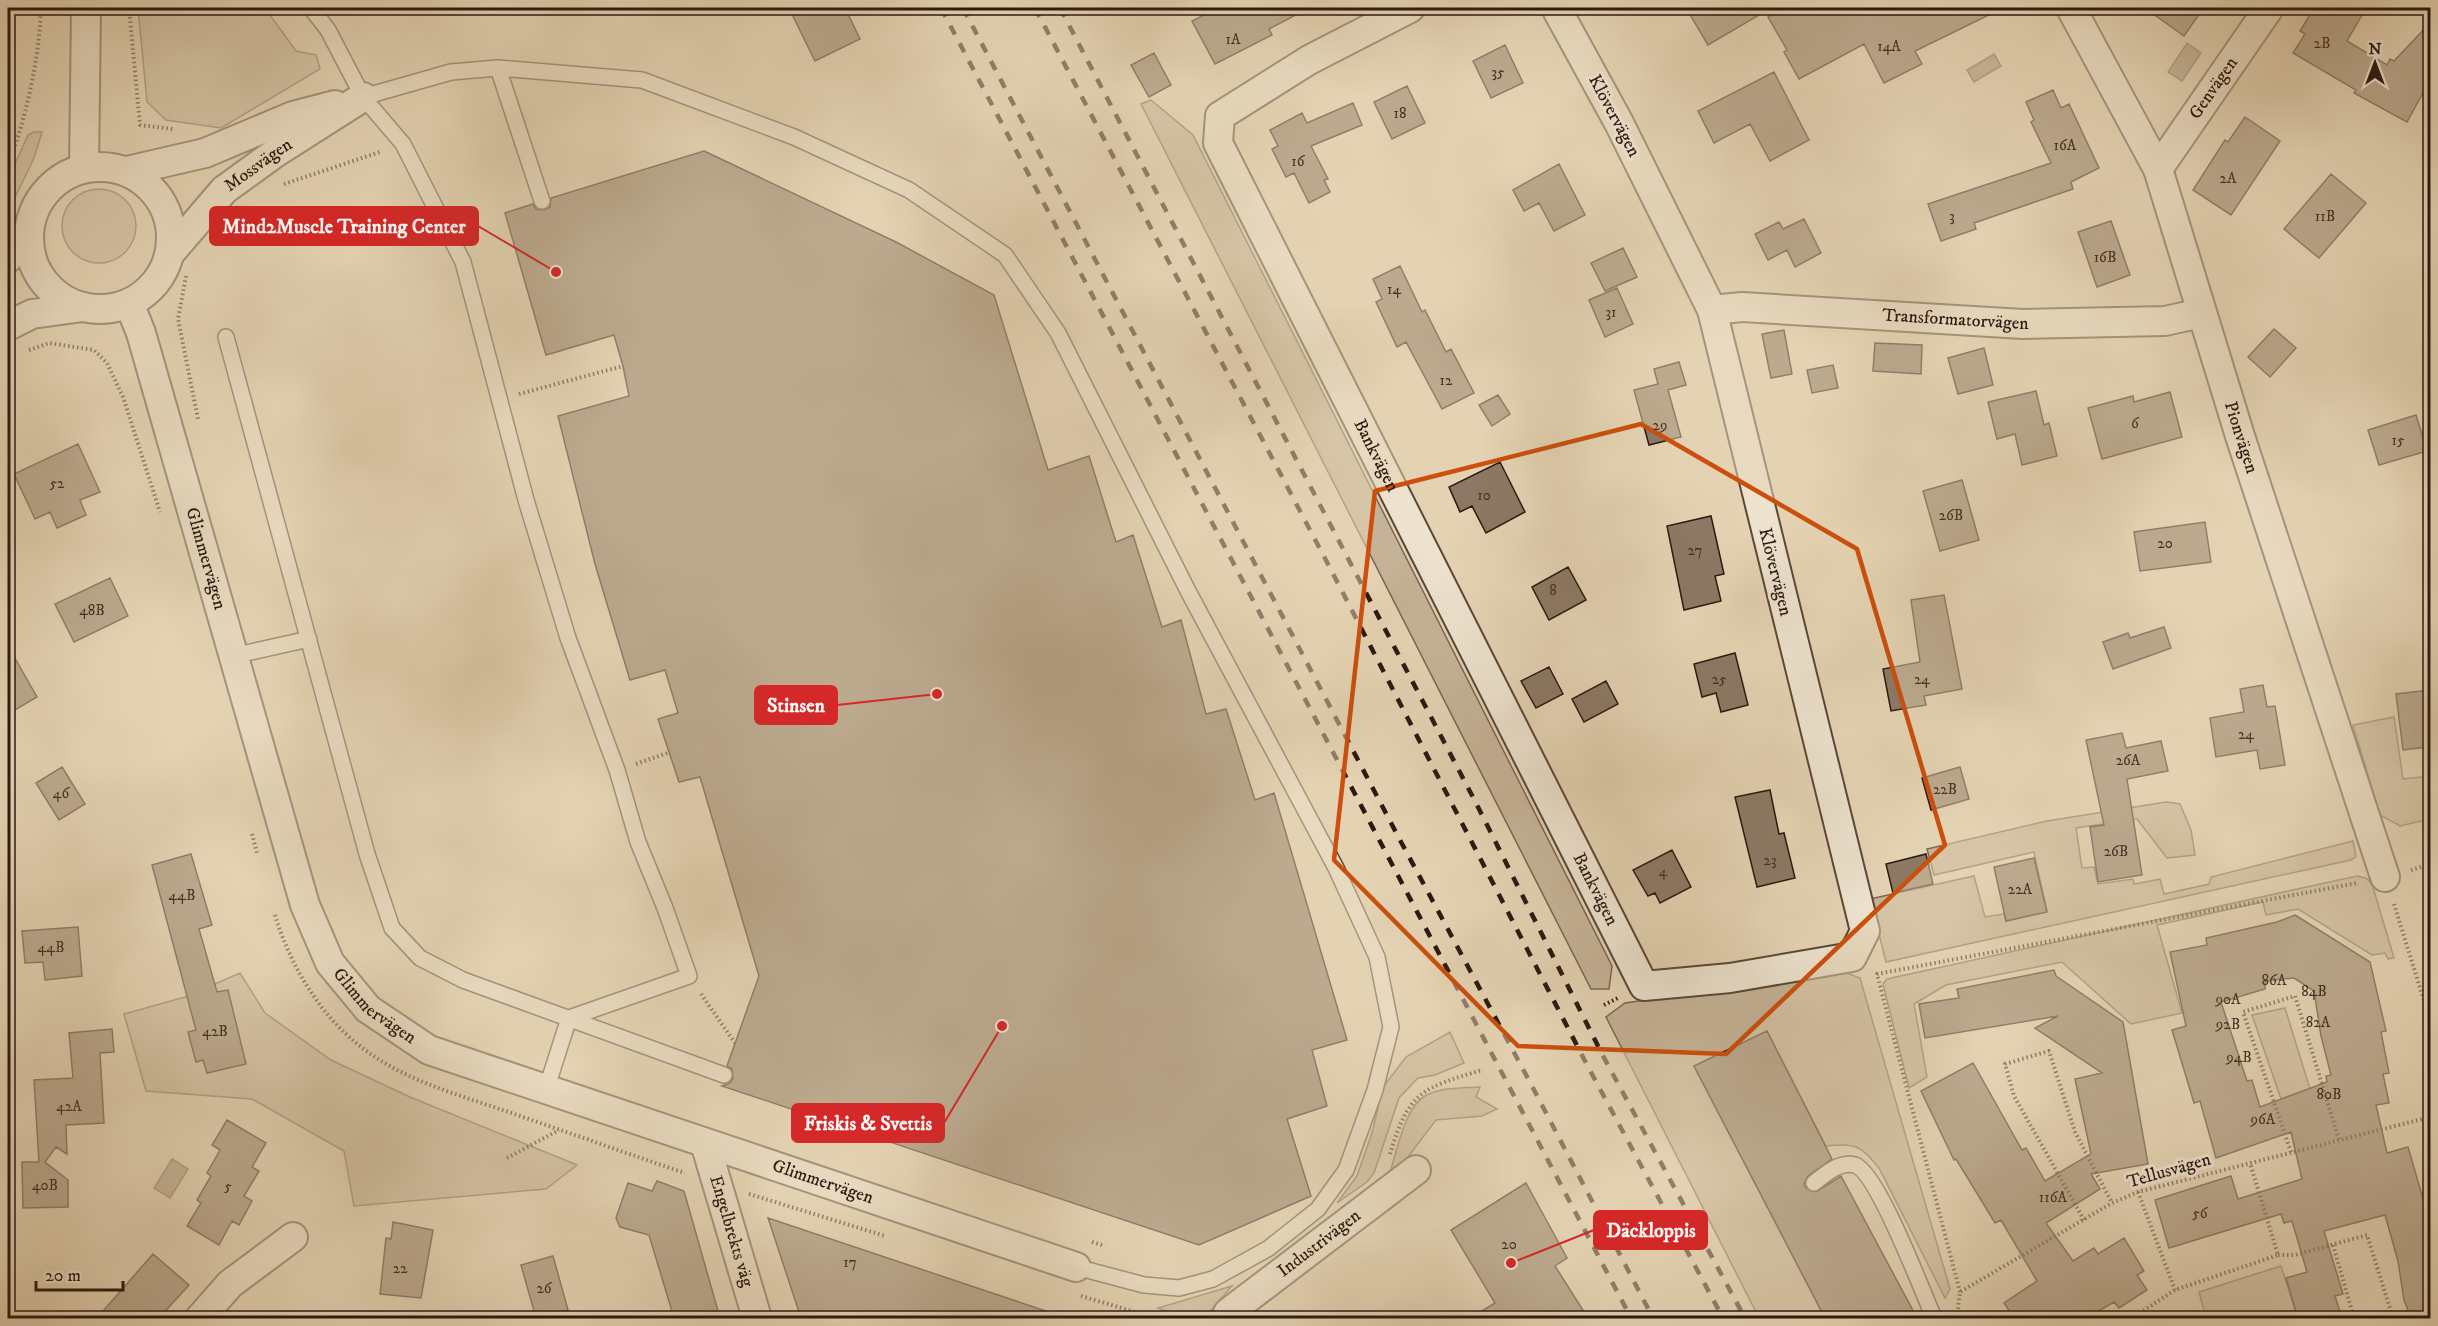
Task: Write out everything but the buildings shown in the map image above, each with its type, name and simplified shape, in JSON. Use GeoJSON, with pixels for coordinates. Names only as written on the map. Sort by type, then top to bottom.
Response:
{"type":"FeatureCollection","features":[{"type":"Feature","properties":{"kind":"street"},"geometry":{"type":"LineString","coordinates":[[84,167],[86,8]]}},
{"type":"Feature","properties":{"kind":"street","name":"Bankvägen"},"geometry":{"type":"LineString","coordinates":[[1410,8],[1309,60],[1220,116],[1218,143],[1644,986]]}},
{"type":"Feature","properties":{"kind":"street","name":"Klövervägen"},"geometry":{"type":"LineString","coordinates":[[1556,8],[1619,123],[1712,310],[1865,931],[1852,957],[1730,978],[1644,986]]}},
{"type":"Feature","properties":{"kind":"street","name":"Pionvägen"},"geometry":{"type":"LineString","coordinates":[[2071,8],[2158,169],[2201,313],[2385,877]]}},
{"type":"Feature","properties":{"kind":"street","name":"Genvägen"},"geometry":{"type":"LineString","coordinates":[[2158,169],[2269,8]]}},
{"type":"Feature","properties":{"kind":"street","name":"Mossvägen"},"geometry":{"type":"LineString","coordinates":[[127,171],[205,153],[293,116],[363,97]]}},
{"type":"Feature","properties":{"kind":"street","name":"Mossvägen"},"geometry":{"type":"LineString","coordinates":[[8,326],[32,314],[84,307],[107,309],[129,303],[147,292],[161,275],[178,262],[224,190],[275,153],[363,97]]}},
{"type":"Feature","properties":{"kind":"street","name":"Mossvägen"},"geometry":{"type":"LineString","coordinates":[[84,307],[56,296],[40,277],[30,254],[28,232],[35,207],[46,190],[67,174],[84,167],[104,166],[127,171],[149,185],[159,197],[170,220],[178,262]]}},
{"type":"Feature","properties":{"kind":"street","name":"Mossvägen"},"geometry":{"type":"LineString","coordinates":[[8,258],[28,232]]}},
{"type":"Feature","properties":{"kind":"street","name":"Glimmervägen"},"geometry":{"type":"LineString","coordinates":[[129,303],[141,333],[305,905],[330,963],[368,1009],[429,1050],[1076,1267]]}},
{"type":"Feature","properties":{"kind":"street","name":"Transformatorvägen"},"geometry":{"type":"LineString","coordinates":[[1712,310],[1742,307],[2023,324],[2165,321],[2201,313]]}},
{"type":"Feature","properties":{"kind":"street","name":"Engelbrekts väg"},"geometry":{"type":"LineString","coordinates":[[705,1143],[757,1318]]}},
{"type":"Feature","properties":{"kind":"street","name":"Industrivägen"},"geometry":{"type":"LineString","coordinates":[[1226,1318],[1228,1313],[1416,1170]]}},
{"type":"Feature","properties":{"kind":"street"},"geometry":{"type":"LineString","coordinates":[[200,1318],[230,1284],[293,1237]]}},
{"type":"Feature","properties":{"kind":"lane"},"geometry":{"type":"LineString","coordinates":[[311,8],[328,30],[363,97],[403,144],[463,262],[526,500],[567,638],[617,770],[638,842],[689,976],[569,1018]]}},
{"type":"Feature","properties":{"kind":"lane"},"geometry":{"type":"LineString","coordinates":[[498,68],[542,201]]}},
{"type":"Feature","properties":{"kind":"lane","name":"Mossvägen"},"geometry":{"type":"LineString","coordinates":[[363,97],[451,72],[498,68],[642,80],[794,137],[909,190],[1005,255],[1058,333],[1188,591],[1336,868],[1377,957],[1391,1028],[1375,1090],[1346,1170],[1317,1209],[1269,1248],[1213,1279],[1179,1288],[1144,1285],[1076,1267]]}},
{"type":"Feature","properties":{"kind":"lane"},"geometry":{"type":"LineString","coordinates":[[226,337],[367,854],[393,928],[420,958],[463,980],[724,1075]]}},
{"type":"Feature","properties":{"kind":"lane"},"geometry":{"type":"LineString","coordinates":[[233,656],[309,639]]}},
{"type":"Feature","properties":{"kind":"lane"},"geometry":{"type":"LineString","coordinates":[[546,1090],[569,1018]]}},
{"type":"Feature","properties":{"kind":"lane"},"geometry":{"type":"LineString","coordinates":[[1814,1183],[1837,1167],[1854,1165],[1863,1169],[1870,1177],[1898,1234],[1932,1313],[1932,1318]]}},
{"type":"Feature","properties":{"kind":"path"},"geometry":{"type":"LineString","coordinates":[[8,167],[22,125],[40,37],[41,8]]}},
{"type":"Feature","properties":{"kind":"path"},"geometry":{"type":"LineString","coordinates":[[129,8],[140,125]]}},
{"type":"Feature","properties":{"kind":"path"},"geometry":{"type":"LineString","coordinates":[[281,185],[403,144]]}},
{"type":"Feature","properties":{"kind":"path"},"geometry":{"type":"LineString","coordinates":[[178,262],[178,318],[200,428]]}},
{"type":"Feature","properties":{"kind":"path"},"geometry":{"type":"LineString","coordinates":[[49,343],[94,350],[107,363],[123,397],[161,516]]}},
{"type":"Feature","properties":{"kind":"path"},"geometry":{"type":"LineString","coordinates":[[500,399],[622,366]]}},
{"type":"Feature","properties":{"kind":"path"},"geometry":{"type":"LineString","coordinates":[[617,770],[670,752]]}},
{"type":"Feature","properties":{"kind":"path"},"geometry":{"type":"LineString","coordinates":[[251,831],[260,863]]}},
{"type":"Feature","properties":{"kind":"path"},"geometry":{"type":"LineString","coordinates":[[1957,1318],[1960,1292],[1877,974],[2385,877],[2430,1020]]}},
{"type":"Feature","properties":{"kind":"path"},"geometry":{"type":"LineString","coordinates":[[273,906],[282,938],[295,966],[324,1010],[346,1035],[375,1057],[421,1081],[718,1183]]}},
{"type":"Feature","properties":{"kind":"path"},"geometry":{"type":"LineString","coordinates":[[689,976],[735,1043]]}},
{"type":"Feature","properties":{"kind":"path"},"geometry":{"type":"LineString","coordinates":[[2291,1152],[2243,1012],[2295,996],[2339,1140]]}},
{"type":"Feature","properties":{"kind":"path"},"geometry":{"type":"LineString","coordinates":[[2084,1220],[2014,1096],[2005,1064],[2049,1051],[2075,1132],[2112,1203]]}},
{"type":"Feature","properties":{"kind":"path"},"geometry":{"type":"LineString","coordinates":[[1389,1158],[1399,1124],[1413,1100],[1428,1088],[1482,1070]]}},
{"type":"Feature","properties":{"kind":"path","name":"Tellusvägen"},"geometry":{"type":"LineString","coordinates":[[1960,1292],[2112,1203],[2138,1192],[2430,1117]]}},
{"type":"Feature","properties":{"kind":"path"},"geometry":{"type":"LineString","coordinates":[[507,1158],[560,1130]]}},
{"type":"Feature","properties":{"kind":"path"},"geometry":{"type":"LineString","coordinates":[[2250,1163],[2278,1255]]}},
{"type":"Feature","properties":{"kind":"path"},"geometry":{"type":"LineString","coordinates":[[2138,1192],[2175,1290]]}},
{"type":"Feature","properties":{"kind":"path"},"geometry":{"type":"LineString","coordinates":[[2132,1318],[2140,1316],[2175,1290],[2278,1255],[2295,1255],[2367,1235],[2393,1318]]}},
{"type":"Feature","properties":{"kind":"path"},"geometry":{"type":"LineString","coordinates":[[2333,1245],[2354,1318]]}},
{"type":"Feature","properties":{"kind":"highlighted area"},"geometry":{"type":"Polygon","coordinates":[[[1641,424],[1857,549],[1945,845],[1726,1054],[1518,1046],[1334,860],[1375,491],[1641,424]]]}},
{"type":"Feature","properties":{"kind":"shaded area"},"geometry":{"type":"Polygon","coordinates":[[[138,8],[265,8],[296,51],[316,55],[320,69],[221,128],[166,120],[147,102],[138,8]]]}},
{"type":"Feature","properties":{"kind":"shaded area"},"geometry":{"type":"Polygon","coordinates":[[[2187,43],[2201,53],[2182,81],[2168,72],[2187,43]]]}},
{"type":"Feature","properties":{"kind":"shaded area"},"geometry":{"type":"Polygon","coordinates":[[[1994,54],[2001,66],[1974,82],[1967,70],[1994,54]]]}},
{"type":"Feature","properties":{"kind":"shaded area"},"geometry":{"type":"Polygon","coordinates":[[[1151,100],[1193,135],[1612,966],[1609,989],[1591,989],[1141,104],[1151,100]]]}},
{"type":"Feature","properties":{"kind":"shaded area"},"geometry":{"type":"Polygon","coordinates":[[[42,132],[34,158],[8,212],[8,179],[28,135],[42,132]]]}},
{"type":"Feature","properties":{"kind":"shaded area"},"geometry":{"type":"Polygon","coordinates":[[[99,189],[113,192],[125,200],[133,212],[136,226],[133,240],[125,252],[113,260],[99,263],[85,260],[73,252],[65,240],[62,226],[65,212],[73,200],[85,192],[99,189]]]}},
{"type":"Feature","properties":{"kind":"shaded area"},"geometry":{"type":"Polygon","coordinates":[[[2394,717],[2403,779],[2430,776],[2430,819],[2400,826],[2380,815],[2353,725],[2394,717]]]}},
{"type":"Feature","properties":{"kind":"shaded area"},"geometry":{"type":"Polygon","coordinates":[[[2166,802],[2180,804],[2191,830],[2195,855],[2167,858],[2137,819],[2076,828],[2082,868],[2094,867],[2098,884],[2133,879],[2134,884],[2160,879],[2164,894],[2209,884],[2211,877],[2353,841],[2356,857],[2351,860],[1886,962],[1870,899],[1974,876],[1985,917],[2004,914],[2006,921],[2047,911],[2034,852],[1934,875],[1927,849],[2047,821],[2166,802]]]}},
{"type":"Feature","properties":{"kind":"shaded area"},"geometry":{"type":"Polygon","coordinates":[[[2357,876],[2366,878],[2372,884],[2394,958],[2388,959],[2385,953],[2372,955],[2298,909],[2266,915],[2263,902],[2157,925],[2182,1013],[2131,1024],[2062,962],[1946,985],[1914,1004],[1927,1077],[1909,1088],[1883,984],[1887,979],[2357,876]]]}},
{"type":"Feature","properties":{"kind":"shaded area"},"geometry":{"type":"Polygon","coordinates":[[[1844,972],[1860,978],[1950,1289],[1945,1298],[1879,1168],[1857,1147],[1826,1146],[1767,1031],[1694,1066],[1825,1318],[1759,1318],[1606,1017],[1625,1003],[1844,972]]]}},
{"type":"Feature","properties":{"kind":"shaded area"},"geometry":{"type":"Polygon","coordinates":[[[240,973],[265,1013],[331,1060],[410,1097],[577,1165],[546,1189],[354,1206],[344,1151],[252,1099],[146,1091],[124,1014],[185,997],[240,973]]]}},
{"type":"Feature","properties":{"kind":"shaded area"},"geometry":{"type":"Polygon","coordinates":[[[2285,1008],[2310,1089],[2281,1099],[2252,1015],[2285,1008]]]}},
{"type":"Feature","properties":{"kind":"shaded area"},"geometry":{"type":"Polygon","coordinates":[[[1450,1032],[1464,1063],[1435,1075],[1418,1078],[1399,1098],[1374,1173],[1367,1182],[1337,1203],[1357,1176],[1372,1133],[1383,1087],[1406,1057],[1450,1032]]]}},
{"type":"Feature","properties":{"kind":"shaded area"},"geometry":{"type":"Polygon","coordinates":[[[1480,1087],[1476,1097],[1497,1109],[1482,1116],[1436,1120],[1401,1166],[1390,1172],[1407,1119],[1418,1102],[1425,1096],[1438,1091],[1480,1087]]]}},
{"type":"Feature","properties":{"kind":"shaded area"},"geometry":{"type":"Polygon","coordinates":[[[172,1159],[188,1169],[170,1198],[154,1188],[172,1159]]]}},
{"type":"Feature","properties":{"kind":"shaded area"},"geometry":{"type":"Polygon","coordinates":[[[2281,1266],[2295,1310],[2273,1318],[2206,1318],[2199,1292],[2281,1266]]]}},
{"type":"Feature","properties":{"kind":"shaded area"},"geometry":{"type":"Polygon","coordinates":[[[1232,1286],[1204,1318],[1184,1318],[1158,1308],[1232,1286]]]}},
{"type":"Feature","properties":{"kind":"railway"},"geometry":{"type":"LineString","coordinates":[[941,8],[1631,1318]]}},
{"type":"Feature","properties":{"kind":"railway"},"geometry":{"type":"LineString","coordinates":[[963,8],[1653,1318]]}},
{"type":"Feature","properties":{"kind":"railway"},"geometry":{"type":"LineString","coordinates":[[1035,8],[1329,566],[1586,1063],[1723,1318]]}},
{"type":"Feature","properties":{"kind":"railway"},"geometry":{"type":"LineString","coordinates":[[1060,8],[1476,803],[1602,1054],[1745,1318]]}},
{"type":"Feature","properties":{"kind":"place","name":"Mind2Muscle Training Center"},"geometry":{"type":"Point","coordinates":[556,272]}},
{"type":"Feature","properties":{"kind":"place","name":"Stinsen"},"geometry":{"type":"Point","coordinates":[937,694]}},
{"type":"Feature","properties":{"kind":"place","name":"Friskis & Svettis"},"geometry":{"type":"Point","coordinates":[1002,1026]}},
{"type":"Feature","properties":{"kind":"place","name":"Däckloppis"},"geometry":{"type":"Point","coordinates":[1511,1263]}}]}
